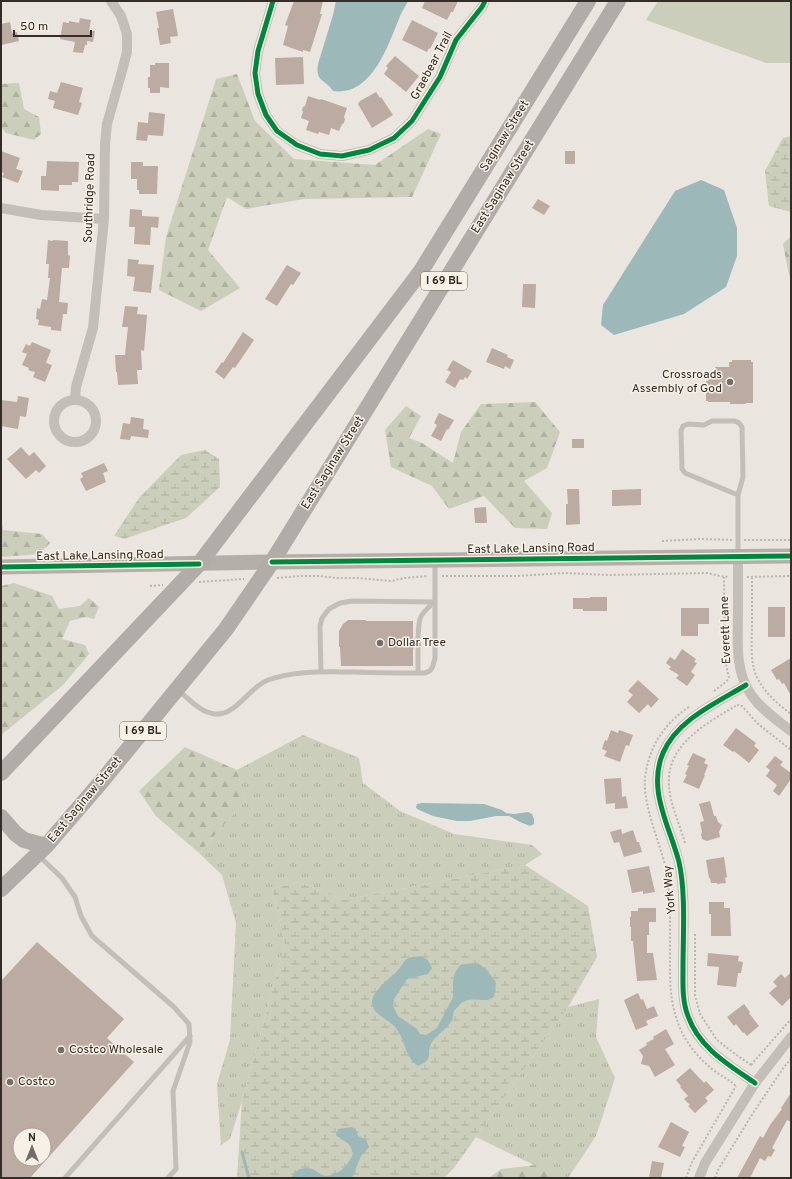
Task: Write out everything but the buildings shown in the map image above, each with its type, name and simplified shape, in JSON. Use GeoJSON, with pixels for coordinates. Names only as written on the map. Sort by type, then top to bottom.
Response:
{"type":"FeatureCollection","features":[{"type":"Feature","properties":{"kind":"main road","name":"Saginaw Street"},"geometry":{"type":"LineString","coordinates":[[421,271],[588,1]]}},
{"type":"Feature","properties":{"kind":"main road","name":"East Saginaw Street"},"geometry":{"type":"LineString","coordinates":[[1,889],[42,850],[102,781],[226,629],[272,562],[618,1]]}},
{"type":"Feature","properties":{"kind":"main road"},"geometry":{"type":"LineString","coordinates":[[421,271],[430,275],[434,280],[438,292]]}},
{"type":"Feature","properties":{"kind":"main road","name":"I 69 BL"},"geometry":{"type":"LineString","coordinates":[[1,774],[199,564],[421,271]]}},
{"type":"Feature","properties":{"kind":"main road"},"geometry":{"type":"LineString","coordinates":[[1,817],[16,834],[42,850]]}},
{"type":"Feature","properties":{"kind":"street","name":"Southridge Road"},"geometry":{"type":"LineString","coordinates":[[75,400],[76,387],[93,328],[104,219],[105,144],[107,124],[126,52],[126,34],[121,16],[111,1]]}},
{"type":"Feature","properties":{"kind":"street","name":"Graebear Trail"},"geometry":{"type":"LineString","coordinates":[[273,1],[258,51],[255,73],[258,94],[266,115],[277,131],[297,145],[320,154],[342,156],[369,150],[394,138],[412,121],[440,77],[456,40],[485,1]]}},
{"type":"Feature","properties":{"kind":"street"},"geometry":{"type":"LineString","coordinates":[[1,208],[41,215],[104,219]]}},
{"type":"Feature","properties":{"kind":"street"},"geometry":{"type":"LineString","coordinates":[[75,400],[82,401],[88,405],[96,416],[95,430],[86,440],[79,442],[65,440],[56,430],[54,423],[54,416],[57,410],[68,401],[75,400]]}},
{"type":"Feature","properties":{"kind":"street","name":"Everett Lane"},"geometry":{"type":"LineString","coordinates":[[738,556],[738,659],[741,673],[752,696],[764,709],[791,731]]}},
{"type":"Feature","properties":{"kind":"street","name":"East Lake Lansing Road"},"geometry":{"type":"LineString","coordinates":[[1,567],[272,562],[791,556]]}},
{"type":"Feature","properties":{"kind":"street","name":"York Way"},"geometry":{"type":"LineString","coordinates":[[746,685],[692,718],[679,729],[663,754],[659,767],[657,783],[660,804],[679,862],[682,881],[683,980],[684,999],[688,1016],[698,1037],[718,1058],[755,1082]]}},
{"type":"Feature","properties":{"kind":"street"},"geometry":{"type":"LineString","coordinates":[[699,1178],[705,1163],[755,1082],[791,1037]]}},
{"type":"Feature","properties":{"kind":"lane"},"geometry":{"type":"LineString","coordinates":[[738,495],[685,473],[682,469],[681,431],[683,426],[688,424],[704,425],[712,421],[735,421],[742,427],[743,477],[738,495],[738,556]]}},
{"type":"Feature","properties":{"kind":"lane"},"geometry":{"type":"LineString","coordinates":[[177,689],[200,709],[209,713],[217,714],[231,710],[249,693],[266,681],[287,674],[321,672],[429,672],[433,668],[435,658],[435,560]]}},
{"type":"Feature","properties":{"kind":"lane"},"geometry":{"type":"LineString","coordinates":[[321,672],[320,626],[322,618],[329,609],[340,603],[352,601],[434,602]]}},
{"type":"Feature","properties":{"kind":"lane"},"geometry":{"type":"LineString","coordinates":[[418,639],[418,622],[422,614],[434,602]]}},
{"type":"Feature","properties":{"kind":"lane"},"geometry":{"type":"LineString","coordinates":[[418,649],[418,673]]}},
{"type":"Feature","properties":{"kind":"lane"},"geometry":{"type":"LineString","coordinates":[[42,850],[75,897],[81,916],[92,936],[174,1007],[189,1024],[190,1042],[173,1091],[176,1169],[168,1178]]}},
{"type":"Feature","properties":{"kind":"lane"},"geometry":{"type":"LineString","coordinates":[[64,1178],[190,1036]]}},
{"type":"Feature","properties":{"kind":"path"},"geometry":{"type":"LineString","coordinates":[[662,541],[700,539],[791,540]]}},
{"type":"Feature","properties":{"kind":"path"},"geometry":{"type":"LineString","coordinates":[[150,586],[300,576],[391,581],[416,576],[516,576],[564,573],[609,575],[707,572],[724,577],[791,576]]}},
{"type":"Feature","properties":{"kind":"path"},"geometry":{"type":"LineString","coordinates":[[708,695],[726,682],[729,678],[725,660],[724,577]]}},
{"type":"Feature","properties":{"kind":"path"},"geometry":{"type":"LineString","coordinates":[[752,577],[753,664],[758,680],[767,693],[782,708],[791,714]]}},
{"type":"Feature","properties":{"kind":"path"},"geometry":{"type":"LineString","coordinates":[[726,682],[732,694],[735,705],[742,706],[757,723],[791,750]]}},
{"type":"Feature","properties":{"kind":"path"},"geometry":{"type":"LineString","coordinates":[[686,847],[672,802],[669,787],[669,774],[678,751],[686,740],[711,721],[737,705]]}},
{"type":"Feature","properties":{"kind":"path"},"geometry":{"type":"LineString","coordinates":[[689,707],[669,723],[658,737],[650,754],[645,772],[645,788],[649,811],[665,866],[668,885],[670,907],[670,991],[674,1013],[680,1029],[689,1045],[700,1059],[736,1086]]}},
{"type":"Feature","properties":{"kind":"path"},"geometry":{"type":"LineString","coordinates":[[695,931],[695,995],[700,1014],[717,1040],[751,1065]]}},
{"type":"Feature","properties":{"kind":"path"},"geometry":{"type":"LineString","coordinates":[[686,1178],[692,1162],[736,1086],[751,1065],[791,1019]]}},
{"type":"Feature","properties":{"kind":"path"},"geometry":{"type":"LineString","coordinates":[[715,1178],[718,1170],[753,1112],[791,1059]]}},
{"type":"Feature","properties":{"kind":"green space"},"geometry":{"type":"Polygon","coordinates":[[[658,1],[791,1],[791,63],[766,63],[646,20],[658,1]]]}},
{"type":"Feature","properties":{"kind":"green space"},"geometry":{"type":"Polygon","coordinates":[[[237,74],[255,121],[294,159],[375,165],[428,129],[441,134],[412,197],[304,199],[246,209],[227,197],[208,250],[240,288],[201,311],[159,290],[166,237],[216,79],[237,74]]]}},
{"type":"Feature","properties":{"kind":"green space"},"geometry":{"type":"Polygon","coordinates":[[[19,83],[24,109],[39,117],[41,134],[34,140],[6,133],[1,127],[1,84],[19,83]]]}},
{"type":"Feature","properties":{"kind":"green space"},"geometry":{"type":"Polygon","coordinates":[[[791,136],[791,212],[769,206],[765,171],[783,138],[791,136]]]}},
{"type":"Feature","properties":{"kind":"green space"},"geometry":{"type":"Polygon","coordinates":[[[791,236],[791,276],[789,275],[783,244],[791,236]]]}},
{"type":"Feature","properties":{"kind":"green space"},"geometry":{"type":"Polygon","coordinates":[[[535,402],[560,432],[547,468],[524,481],[552,513],[547,529],[515,528],[484,496],[449,509],[432,486],[391,467],[385,430],[406,406],[421,416],[409,438],[422,443],[453,463],[461,432],[481,404],[535,402]]]}},
{"type":"Feature","properties":{"kind":"green space"},"geometry":{"type":"Polygon","coordinates":[[[205,450],[219,459],[220,487],[186,518],[124,539],[114,536],[139,498],[181,455],[205,450]]]}},
{"type":"Feature","properties":{"kind":"green space"},"geometry":{"type":"Polygon","coordinates":[[[1,518],[3,530],[42,534],[50,543],[39,554],[1,557],[1,518]]]}},
{"type":"Feature","properties":{"kind":"green space"},"geometry":{"type":"Polygon","coordinates":[[[14,583],[52,596],[59,609],[80,606],[89,598],[99,607],[94,619],[86,617],[70,621],[62,639],[85,645],[89,654],[63,685],[1,735],[1,586],[14,583]]]}},
{"type":"Feature","properties":{"kind":"green space"},"geometry":{"type":"Polygon","coordinates":[[[303,735],[359,758],[363,783],[400,811],[454,834],[532,845],[542,854],[525,865],[344,900],[299,882],[272,889],[285,944],[242,1101],[230,1139],[221,1145],[217,1084],[230,1040],[236,923],[222,875],[199,853],[245,801],[237,770],[303,735]]]}},
{"type":"Feature","properties":{"kind":"green space"},"geometry":{"type":"Polygon","coordinates":[[[185,747],[237,770],[245,801],[199,853],[156,816],[139,791],[185,747]]]}},
{"type":"Feature","properties":{"kind":"green space"},"geometry":{"type":"Polygon","coordinates":[[[525,865],[588,906],[597,957],[568,1007],[454,1168],[444,1178],[237,1178],[242,1101],[285,944],[272,889],[299,882],[344,900],[525,865]]]}},
{"type":"Feature","properties":{"kind":"green space"},"geometry":{"type":"Polygon","coordinates":[[[599,999],[596,1037],[615,1078],[596,1136],[568,1178],[561,1178],[476,1137],[568,1007],[599,999]]]}},
{"type":"Feature","properties":{"kind":"green space"},"geometry":{"type":"Polygon","coordinates":[[[544,1164],[563,1178],[489,1178],[501,1169],[544,1164]]]}},
{"type":"Feature","properties":{"kind":"water"},"geometry":{"type":"Polygon","coordinates":[[[336,1],[408,1],[378,65],[369,77],[359,85],[347,91],[333,91],[320,78],[317,70],[336,1]]]}},
{"type":"Feature","properties":{"kind":"water"},"geometry":{"type":"Polygon","coordinates":[[[701,180],[724,190],[737,228],[737,256],[726,287],[684,314],[614,335],[601,325],[603,305],[675,191],[701,180]]]}},
{"type":"Feature","properties":{"kind":"water"},"geometry":{"type":"Polygon","coordinates":[[[417,804],[484,804],[502,810],[506,813],[514,814],[528,812],[532,814],[534,824],[530,826],[509,816],[496,816],[470,821],[457,821],[433,816],[417,809],[417,804]]]}},
{"type":"Feature","properties":{"kind":"water"},"geometry":{"type":"Polygon","coordinates":[[[421,956],[428,960],[432,968],[428,974],[407,979],[394,999],[393,1006],[398,1016],[417,1029],[420,1034],[426,1035],[437,1028],[453,997],[453,982],[455,973],[460,965],[472,963],[479,964],[489,972],[496,983],[494,997],[486,1000],[468,1000],[459,1005],[454,1011],[450,1023],[431,1044],[428,1059],[423,1064],[418,1066],[413,1062],[407,1053],[399,1032],[392,1024],[375,1011],[372,1004],[372,999],[382,985],[406,960],[412,957],[421,956]]]}},
{"type":"Feature","properties":{"kind":"water"},"geometry":{"type":"Polygon","coordinates":[[[352,1127],[356,1130],[358,1136],[366,1140],[369,1147],[361,1156],[352,1178],[292,1178],[297,1171],[303,1168],[312,1169],[326,1176],[332,1175],[342,1169],[353,1154],[349,1144],[336,1135],[338,1129],[352,1127]]]}},
{"type":"Feature","properties":{"kind":"waterway"},"geometry":{"type":"LineString","coordinates":[[242,1152],[249,1178]]}},
{"type":"Feature","properties":{"kind":"cycle path"},"geometry":{"type":"LineString","coordinates":[[273,1],[258,51],[255,73],[258,94],[266,115],[277,131],[297,145],[320,154],[342,156],[369,150],[394,138],[412,121],[440,77],[456,40],[485,1]]}},
{"type":"Feature","properties":{"kind":"cycle path"},"geometry":{"type":"LineString","coordinates":[[272,562],[791,556]]}},
{"type":"Feature","properties":{"kind":"cycle path"},"geometry":{"type":"LineString","coordinates":[[1,567],[199,564]]}},
{"type":"Feature","properties":{"kind":"cycle path"},"geometry":{"type":"LineString","coordinates":[[746,685],[698,713],[678,731],[669,741],[663,753],[657,781],[662,808],[679,862],[683,887],[683,986],[686,1010],[693,1027],[707,1047],[755,1083]]}},
{"type":"Feature","properties":{"kind":"place","name":"Crossroads Assembly of God"},"geometry":{"type":"Point","coordinates":[730,382]}},
{"type":"Feature","properties":{"kind":"place","name":"Dollar Tree"},"geometry":{"type":"Point","coordinates":[380,643]}},
{"type":"Feature","properties":{"kind":"place","name":"Costco Wholesale"},"geometry":{"type":"Point","coordinates":[61,1050]}},
{"type":"Feature","properties":{"kind":"place","name":"Costco"},"geometry":{"type":"Point","coordinates":[10,1082]}}]}
